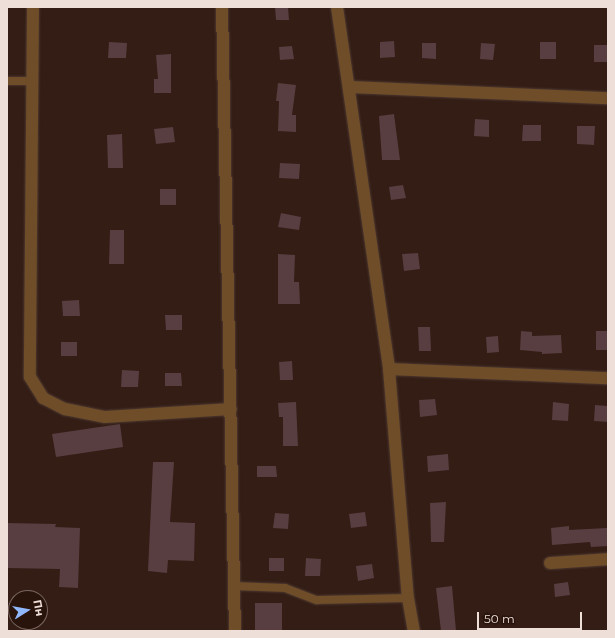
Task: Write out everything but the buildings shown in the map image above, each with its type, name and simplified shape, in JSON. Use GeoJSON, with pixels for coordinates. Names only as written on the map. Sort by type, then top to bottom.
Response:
{"type":"FeatureCollection","features":[{"type":"Feature","properties":{"kind":"street"},"geometry":{"type":"LineString","coordinates":[[33,7],[30,377],[43,398],[65,409],[105,417],[231,409]]}},
{"type":"Feature","properties":{"kind":"street"},"geometry":{"type":"LineString","coordinates":[[222,7],[235,631]]}},
{"type":"Feature","properties":{"kind":"street"},"geometry":{"type":"LineString","coordinates":[[337,7],[351,88],[389,369],[408,598],[414,631]]}},
{"type":"Feature","properties":{"kind":"street"},"geometry":{"type":"LineString","coordinates":[[351,88],[608,98]]}},
{"type":"Feature","properties":{"kind":"street"},"geometry":{"type":"LineString","coordinates":[[389,369],[608,378]]}},
{"type":"Feature","properties":{"kind":"street"},"geometry":{"type":"LineString","coordinates":[[550,562],[608,559]]}},
{"type":"Feature","properties":{"kind":"lane"},"geometry":{"type":"LineString","coordinates":[[7,81],[33,81]]}},
{"type":"Feature","properties":{"kind":"lane"},"geometry":{"type":"LineString","coordinates":[[234,586],[285,588],[317,600],[408,598]]}}]}
